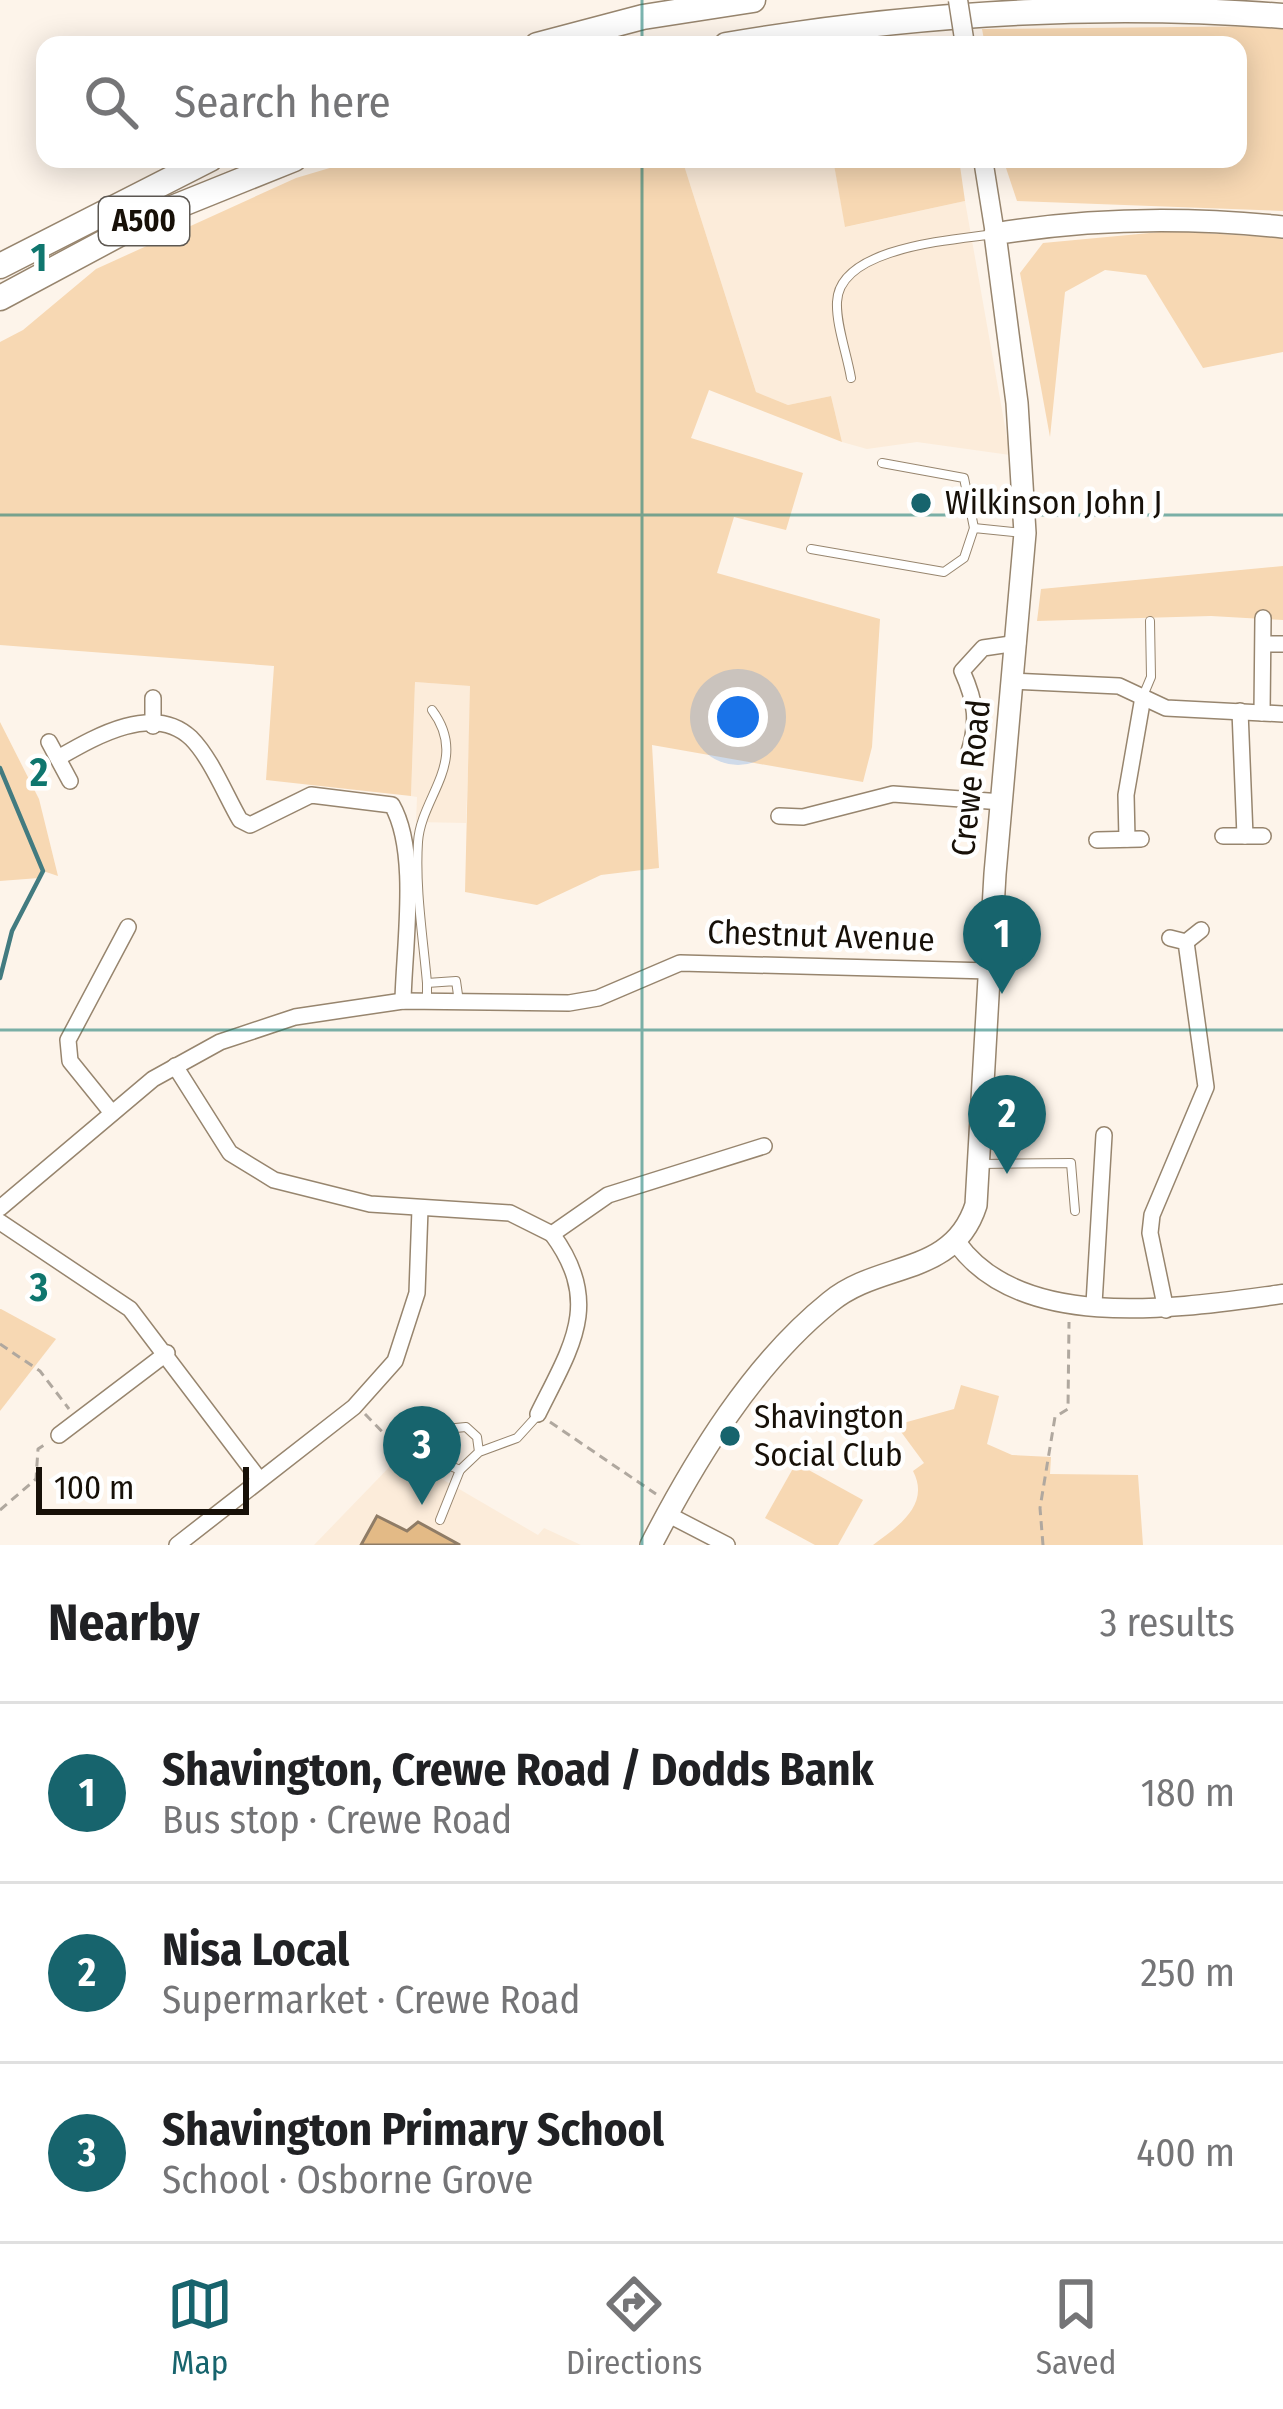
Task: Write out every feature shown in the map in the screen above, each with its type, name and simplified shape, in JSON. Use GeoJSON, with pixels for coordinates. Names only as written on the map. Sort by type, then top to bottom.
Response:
{"type":"FeatureCollection","features":[{"type":"Feature","properties":{"kind":"highway"},"geometry":{"type":"LineString","coordinates":[[571,36],[644,17],[753,0]]}},
{"type":"Feature","properties":{"kind":"highway"},"geometry":{"type":"LineString","coordinates":[[799,36],[934,19],[1122,12],[1283,16]]}},
{"type":"Feature","properties":{"kind":"highway","name":"A500"},"geometry":{"type":"LineString","coordinates":[[0,266],[192,168]]}},
{"type":"Feature","properties":{"kind":"highway","name":"A500"},"geometry":{"type":"LineString","coordinates":[[0,298],[155,215],[272,168]]}},
{"type":"Feature","properties":{"kind":"main road"},"geometry":{"type":"LineString","coordinates":[[995,234],[1059,224],[1154,220],[1283,227]]}},
{"type":"Feature","properties":{"kind":"main road","name":"Crewe Road"},"geometry":{"type":"LineString","coordinates":[[958,1243],[976,1205],[1024,533],[1017,404],[995,234]]}},
{"type":"Feature","properties":{"kind":"main road"},"geometry":{"type":"LineString","coordinates":[[651,1545],[670,1509],[775,1354],[834,1298],[940,1255],[958,1243]]}},
{"type":"Feature","properties":{"kind":"street"},"geometry":{"type":"LineString","coordinates":[[958,0],[964,36]]}},
{"type":"Feature","properties":{"kind":"street","name":"Crewe Road"},"geometry":{"type":"LineString","coordinates":[[984,168],[995,234]]}},
{"type":"Feature","properties":{"kind":"street"},"geometry":{"type":"LineString","coordinates":[[1262,713],[1263,618]]}},
{"type":"Feature","properties":{"kind":"street"},"geometry":{"type":"LineString","coordinates":[[968,755],[976,730],[975,701],[962,671],[983,648],[1018,643]]}},
{"type":"Feature","properties":{"kind":"street"},"geometry":{"type":"LineString","coordinates":[[1264,644],[1283,644]]}},
{"type":"Feature","properties":{"kind":"street"},"geometry":{"type":"LineString","coordinates":[[1013,681],[1119,686],[1166,708],[1283,714]]}},
{"type":"Feature","properties":{"kind":"street"},"geometry":{"type":"LineString","coordinates":[[1097,839],[1134,839],[1126,795],[1143,697]]}},
{"type":"Feature","properties":{"kind":"street"},"geometry":{"type":"LineString","coordinates":[[153,726],[154,698]]}},
{"type":"Feature","properties":{"kind":"street"},"geometry":{"type":"LineString","coordinates":[[1223,836],[1254,836],[1240,711]]}},
{"type":"Feature","properties":{"kind":"street"},"geometry":{"type":"LineString","coordinates":[[58,758],[107,730],[172,727],[192,739],[241,820],[250,825],[311,795],[392,805],[400,819],[407,897],[404,1001]]}},
{"type":"Feature","properties":{"kind":"street"},"geometry":{"type":"LineString","coordinates":[[49,742],[70,781]]}},
{"type":"Feature","properties":{"kind":"street"},"geometry":{"type":"LineString","coordinates":[[779,816],[803,817],[892,794],[1002,802]]}},
{"type":"Feature","properties":{"kind":"street"},"geometry":{"type":"LineString","coordinates":[[112,1113],[70,1061],[68,1040],[128,927]]}},
{"type":"Feature","properties":{"kind":"street"},"geometry":{"type":"LineString","coordinates":[[1166,1310],[1150,1233],[1152,1215],[1206,1087],[1178,940],[1201,930]]}},
{"type":"Feature","properties":{"kind":"street","name":"Chestnut Avenue"},"geometry":{"type":"LineString","coordinates":[[0,1208],[175,1066],[272,1023],[404,1001],[586,1001],[680,963],[990,970]]}},
{"type":"Feature","properties":{"kind":"street"},"geometry":{"type":"LineString","coordinates":[[175,1066],[230,1153],[274,1180],[330,1197],[510,1214],[553,1234],[574,1264],[581,1299],[576,1336],[538,1414]]}},
{"type":"Feature","properties":{"kind":"street"},"geometry":{"type":"LineString","coordinates":[[1094,1304],[1104,1135]]}},
{"type":"Feature","properties":{"kind":"street"},"geometry":{"type":"LineString","coordinates":[[553,1234],[608,1195],[764,1146]]}},
{"type":"Feature","properties":{"kind":"street"},"geometry":{"type":"LineString","coordinates":[[177,1545],[355,1407],[394,1361],[410,1328],[420,1209]]}},
{"type":"Feature","properties":{"kind":"street"},"geometry":{"type":"LineString","coordinates":[[0,1222],[130,1309],[259,1479]]}},
{"type":"Feature","properties":{"kind":"street"},"geometry":{"type":"LineString","coordinates":[[958,1243],[974,1266],[1000,1286],[1069,1303],[1166,1310],[1283,1294]]}},
{"type":"Feature","properties":{"kind":"street"},"geometry":{"type":"LineString","coordinates":[[59,1435],[167,1353]]}},
{"type":"Feature","properties":{"kind":"street"},"geometry":{"type":"LineString","coordinates":[[670,1509],[727,1545]]}},
{"type":"Feature","properties":{"kind":"lane"},"geometry":{"type":"LineString","coordinates":[[851,378],[836,299],[850,273],[894,253],[995,234]]}},
{"type":"Feature","properties":{"kind":"lane"},"geometry":{"type":"LineString","coordinates":[[811,549],[944,572],[964,558],[974,528],[964,478],[882,463]]}},
{"type":"Feature","properties":{"kind":"lane"},"geometry":{"type":"LineString","coordinates":[[974,528],[1024,533]]}},
{"type":"Feature","properties":{"kind":"lane"},"geometry":{"type":"LineString","coordinates":[[1143,697],[1151,677],[1150,621]]}},
{"type":"Feature","properties":{"kind":"lane"},"geometry":{"type":"LineString","coordinates":[[427,1002],[418,835],[445,769],[442,728],[432,710]]}},
{"type":"Feature","properties":{"kind":"lane"},"geometry":{"type":"LineString","coordinates":[[428,983],[456,981],[459,1003]]}},
{"type":"Feature","properties":{"kind":"lane"},"geometry":{"type":"LineString","coordinates":[[979,1164],[1072,1163],[1075,1211]]}},
{"type":"Feature","properties":{"kind":"lane"},"geometry":{"type":"LineString","coordinates":[[440,1520],[460,1470],[479,1452],[517,1438],[538,1414]]}},
{"type":"Feature","properties":{"kind":"lane"},"geometry":{"type":"LineString","coordinates":[[460,1470],[446,1467],[437,1456],[436,1441],[452,1426],[472,1431],[479,1452]]}},
{"type":"Feature","properties":{"kind":"path"},"geometry":{"type":"LineString","coordinates":[[1043,1545],[1040,1508],[1055,1417],[1069,1409],[1069,1303]]}},
{"type":"Feature","properties":{"kind":"path"},"geometry":{"type":"LineString","coordinates":[[0,1344],[40,1371],[78,1420]]}},
{"type":"Feature","properties":{"kind":"path"},"geometry":{"type":"LineString","coordinates":[[355,1407],[401,1451],[437,1456]]}},
{"type":"Feature","properties":{"kind":"path"},"geometry":{"type":"LineString","coordinates":[[538,1414],[670,1509]]}},
{"type":"Feature","properties":{"kind":"path"},"geometry":{"type":"LineString","coordinates":[[0,1510],[36,1479],[38,1449],[59,1435]]}},
{"type":"Feature","properties":{"kind":"shaded area"},"geometry":{"type":"Polygon","coordinates":[[[1283,26],[1283,211],[1017,201],[1006,168],[1247,168],[1247,36],[983,36],[982,29],[1283,26]]]}},
{"type":"Feature","properties":{"kind":"shaded area"},"geometry":{"type":"Polygon","coordinates":[[[330,168],[685,168],[756,392],[788,405],[831,396],[842,442],[709,390],[691,438],[803,473],[786,530],[734,517],[717,573],[880,619],[872,747],[863,782],[652,745],[659,868],[601,875],[537,905],[465,892],[470,686],[415,682],[411,796],[266,780],[274,666],[0,645],[0,342],[23,330],[96,269],[296,178],[330,168]]]}},
{"type":"Feature","properties":{"kind":"shaded area"},"geometry":{"type":"Polygon","coordinates":[[[685,168],[835,168],[846,227],[965,201],[1010,455],[917,442],[867,449],[842,442],[831,396],[788,405],[756,392],[685,168]]]}},
{"type":"Feature","properties":{"kind":"shaded area"},"geometry":{"type":"Polygon","coordinates":[[[835,168],[960,168],[965,201],[845,227],[835,168]]]}},
{"type":"Feature","properties":{"kind":"shaded area"},"geometry":{"type":"Polygon","coordinates":[[[1171,231],[1283,238],[1283,352],[1203,368],[1146,275],[1105,270],[1065,292],[1050,437],[1020,273],[1043,243],[1171,231]]]}},
{"type":"Feature","properties":{"kind":"shaded area"},"geometry":{"type":"Polygon","coordinates":[[[1283,566],[1283,620],[1211,616],[1037,621],[1041,589],[1283,566]]]}},
{"type":"Feature","properties":{"kind":"shaded area"},"geometry":{"type":"Polygon","coordinates":[[[415,682],[471,686],[466,823],[416,822],[417,797],[411,796],[415,682]]]}},
{"type":"Feature","properties":{"kind":"shaded area"},"geometry":{"type":"Polygon","coordinates":[[[0,722],[39,799],[58,876],[43,871],[39,878],[0,881],[0,722]]]}},
{"type":"Feature","properties":{"kind":"shaded area"},"geometry":{"type":"Polygon","coordinates":[[[0,1309],[56,1339],[0,1411],[0,1309]]]}},
{"type":"Feature","properties":{"kind":"shaded area"},"geometry":{"type":"Polygon","coordinates":[[[961,1385],[999,1396],[987,1444],[1012,1455],[1051,1457],[1050,1474],[1138,1475],[1143,1545],[873,1545],[915,1505],[918,1494],[913,1471],[924,1463],[896,1425],[954,1409],[961,1385]]]}},
{"type":"Feature","properties":{"kind":"shaded area"},"geometry":{"type":"Polygon","coordinates":[[[401,1455],[538,1535],[544,1528],[581,1545],[314,1545],[401,1455]]]}},
{"type":"Feature","properties":{"kind":"shaded area"},"geometry":{"type":"Polygon","coordinates":[[[796,1463],[863,1500],[838,1545],[815,1545],[765,1518],[796,1463]]]}},
{"type":"Feature","properties":{"kind":"building"},"geometry":{"type":"Polygon","coordinates":[[[377,1516],[407,1531],[418,1522],[460,1545],[361,1545],[377,1516]]]}},
{"type":"Feature","properties":{"kind":"waterway"},"geometry":{"type":"LineString","coordinates":[[0,768],[43,871],[12,931],[0,978]]}},
{"type":"Feature","properties":{"kind":"place","name":"Wilkinson John J"},"geometry":{"type":"Point","coordinates":[921,503]}},
{"type":"Feature","properties":{"kind":"place","name":"Shavington, Crewe Road / Dodds Bank"},"geometry":{"type":"Point","coordinates":[1002,994]}},
{"type":"Feature","properties":{"kind":"place","name":"Nisa Local"},"geometry":{"type":"Point","coordinates":[1007,1174]}},
{"type":"Feature","properties":{"kind":"place","name":"Shavington Social Club"},"geometry":{"type":"Point","coordinates":[730,1436]}},
{"type":"Feature","properties":{"kind":"place","name":"Shavington Primary School"},"geometry":{"type":"Point","coordinates":[422,1505]}}]}
